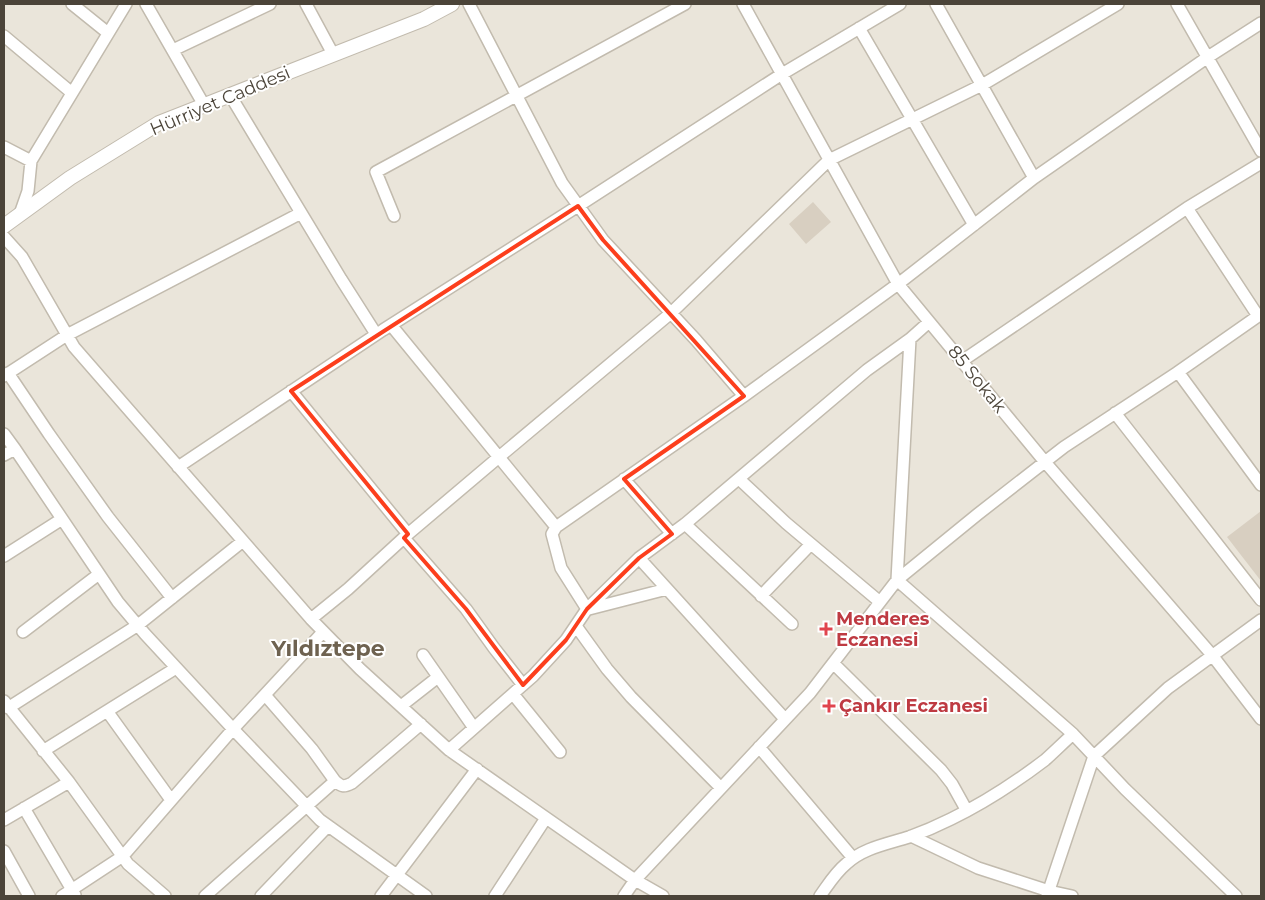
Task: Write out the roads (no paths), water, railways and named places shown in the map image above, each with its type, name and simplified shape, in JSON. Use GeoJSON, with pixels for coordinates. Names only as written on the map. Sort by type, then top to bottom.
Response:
{"type":"FeatureCollection","features":[{"type":"Feature","properties":{"kind":"street"},"geometry":{"type":"LineString","coordinates":[[72,4],[108,33]]}},
{"type":"Feature","properties":{"kind":"street"},"geometry":{"type":"LineString","coordinates":[[20,214],[28,191],[31,161],[126,4]]}},
{"type":"Feature","properties":{"kind":"street"},"geometry":{"type":"LineString","coordinates":[[146,4],[204,105]]}},
{"type":"Feature","properties":{"kind":"street"},"geometry":{"type":"LineString","coordinates":[[173,50],[270,4]]}},
{"type":"Feature","properties":{"kind":"street"},"geometry":{"type":"LineString","coordinates":[[306,4],[333,54]]}},
{"type":"Feature","properties":{"kind":"street","name":"Hürriyet Caddesi"},"geometry":{"type":"LineString","coordinates":[[4,226],[70,178],[159,123],[424,19],[452,4]]}},
{"type":"Feature","properties":{"kind":"street"},"geometry":{"type":"LineString","coordinates":[[469,4],[562,184],[603,240],[744,396]]}},
{"type":"Feature","properties":{"kind":"street"},"geometry":{"type":"LineString","coordinates":[[394,216],[376,172],[686,4]]}},
{"type":"Feature","properties":{"kind":"street","name":"85 Sokak"},"geometry":{"type":"LineString","coordinates":[[743,4],[898,284],[1045,462],[1212,656],[1261,719]]}},
{"type":"Feature","properties":{"kind":"street"},"geometry":{"type":"LineString","coordinates":[[178,467],[376,334],[782,74],[900,4]]}},
{"type":"Feature","properties":{"kind":"street"},"geometry":{"type":"LineString","coordinates":[[936,4],[1034,178]]}},
{"type":"Feature","properties":{"kind":"street"},"geometry":{"type":"LineString","coordinates":[[311,619],[348,589],[406,536],[671,313],[829,160],[982,85],[1118,4]]}},
{"type":"Feature","properties":{"kind":"street"},"geometry":{"type":"LineString","coordinates":[[1177,4],[1261,151]]}},
{"type":"Feature","properties":{"kind":"street"},"geometry":{"type":"LineString","coordinates":[[587,609],[561,568],[552,534],[556,527],[744,396],[898,284],[1034,178],[1208,57],[1261,23]]}},
{"type":"Feature","properties":{"kind":"street"},"geometry":{"type":"LineString","coordinates":[[859,28],[974,225]]}},
{"type":"Feature","properties":{"kind":"street"},"geometry":{"type":"LineString","coordinates":[[4,36],[72,93]]}},
{"type":"Feature","properties":{"kind":"street"},"geometry":{"type":"LineString","coordinates":[[230,95],[376,334]]}},
{"type":"Feature","properties":{"kind":"street"},"geometry":{"type":"LineString","coordinates":[[4,147],[31,161]]}},
{"type":"Feature","properties":{"kind":"street"},"geometry":{"type":"LineString","coordinates":[[962,362],[1187,208],[1261,163]]}},
{"type":"Feature","properties":{"kind":"street"},"geometry":{"type":"LineString","coordinates":[[624,896],[635,880],[810,692],[897,580],[1064,447],[1260,315],[1187,208]]}},
{"type":"Feature","properties":{"kind":"street"},"geometry":{"type":"LineString","coordinates":[[172,598],[108,517],[6,374],[67,335],[301,212]]}},
{"type":"Feature","properties":{"kind":"street"},"geometry":{"type":"LineString","coordinates":[[4,237],[22,256],[74,347],[323,632],[360,669],[449,750],[635,880],[663,896]]}},
{"type":"Feature","properties":{"kind":"street"},"geometry":{"type":"LineString","coordinates":[[449,750],[533,676],[559,648],[587,609],[639,558],[685,524],[867,370],[910,339],[929,322]]}},
{"type":"Feature","properties":{"kind":"street"},"geometry":{"type":"LineString","coordinates":[[391,325],[556,527]]}},
{"type":"Feature","properties":{"kind":"street"},"geometry":{"type":"LineString","coordinates":[[897,580],[910,339]]}},
{"type":"Feature","properties":{"kind":"street"},"geometry":{"type":"LineString","coordinates":[[1178,372],[1261,484]]}},
{"type":"Feature","properties":{"kind":"street"},"geometry":{"type":"LineString","coordinates":[[291,391],[466,609],[523,685]]}},
{"type":"Feature","properties":{"kind":"street"},"geometry":{"type":"LineString","coordinates":[[1115,413],[1261,600]]}},
{"type":"Feature","properties":{"kind":"street"},"geometry":{"type":"LineString","coordinates":[[4,434],[118,602],[176,668],[320,820],[426,896]]}},
{"type":"Feature","properties":{"kind":"street"},"geometry":{"type":"LineString","coordinates":[[4,455],[15,449]]}},
{"type":"Feature","properties":{"kind":"street"},"geometry":{"type":"LineString","coordinates":[[624,479],[672,534]]}},
{"type":"Feature","properties":{"kind":"street"},"geometry":{"type":"LineString","coordinates":[[739,479],[786,523],[880,602]]}},
{"type":"Feature","properties":{"kind":"street"},"geometry":{"type":"LineString","coordinates":[[4,556],[62,519]]}},
{"type":"Feature","properties":{"kind":"street"},"geometry":{"type":"LineString","coordinates":[[685,524],[792,624]]}},
{"type":"Feature","properties":{"kind":"street"},"geometry":{"type":"LineString","coordinates":[[165,896],[128,864],[69,782],[5,704],[76,666],[138,625],[243,541]]}},
{"type":"Feature","properties":{"kind":"street"},"geometry":{"type":"LineString","coordinates":[[761,596],[811,544]]}},
{"type":"Feature","properties":{"kind":"street"},"geometry":{"type":"LineString","coordinates":[[639,558],[785,719]]}},
{"type":"Feature","properties":{"kind":"street"},"geometry":{"type":"LineString","coordinates":[[23,632],[99,574]]}},
{"type":"Feature","properties":{"kind":"street"},"geometry":{"type":"LineString","coordinates":[[897,580],[1073,734],[1125,789],[1236,896]]}},
{"type":"Feature","properties":{"kind":"street"},"geometry":{"type":"LineString","coordinates":[[587,609],[667,589]]}},
{"type":"Feature","properties":{"kind":"street"},"geometry":{"type":"LineString","coordinates":[[1048,894],[1094,756],[1168,688],[1261,620]]}},
{"type":"Feature","properties":{"kind":"street"},"geometry":{"type":"LineString","coordinates":[[576,626],[607,669],[632,697],[721,788]]}},
{"type":"Feature","properties":{"kind":"street"},"geometry":{"type":"LineString","coordinates":[[24,808],[70,894],[122,856],[233,729],[323,632]]}},
{"type":"Feature","properties":{"kind":"street"},"geometry":{"type":"LineString","coordinates":[[423,656],[474,728]]}},
{"type":"Feature","properties":{"kind":"street"},"geometry":{"type":"LineString","coordinates":[[833,663],[941,770],[952,784],[967,811]]}},
{"type":"Feature","properties":{"kind":"street"},"geometry":{"type":"LineString","coordinates":[[43,751],[176,668]]}},
{"type":"Feature","properties":{"kind":"street"},"geometry":{"type":"LineString","coordinates":[[401,706],[438,678]]}},
{"type":"Feature","properties":{"kind":"street"},"geometry":{"type":"LineString","coordinates":[[513,694],[560,752]]}},
{"type":"Feature","properties":{"kind":"street"},"geometry":{"type":"LineString","coordinates":[[265,695],[341,786],[352,783],[421,724]]}},
{"type":"Feature","properties":{"kind":"street"},"geometry":{"type":"LineString","coordinates":[[107,711],[171,800]]}},
{"type":"Feature","properties":{"kind":"street"},"geometry":{"type":"LineString","coordinates":[[820,896],[838,871],[853,858],[872,849],[939,825],[967,811],[1032,770],[1073,734]]}},
{"type":"Feature","properties":{"kind":"street"},"geometry":{"type":"LineString","coordinates":[[759,747],[853,858]]}},
{"type":"Feature","properties":{"kind":"street"},"geometry":{"type":"LineString","coordinates":[[381,896],[477,769]]}},
{"type":"Feature","properties":{"kind":"street"},"geometry":{"type":"LineString","coordinates":[[205,896],[335,780]]}},
{"type":"Feature","properties":{"kind":"street"},"geometry":{"type":"LineString","coordinates":[[4,820],[69,782]]}},
{"type":"Feature","properties":{"kind":"street"},"geometry":{"type":"LineString","coordinates":[[495,896],[546,818]]}},
{"type":"Feature","properties":{"kind":"street"},"geometry":{"type":"LineString","coordinates":[[261,896],[328,826]]}},
{"type":"Feature","properties":{"kind":"street"},"geometry":{"type":"LineString","coordinates":[[911,836],[978,868],[1048,894],[1072,896]]}},
{"type":"Feature","properties":{"kind":"street"},"geometry":{"type":"LineString","coordinates":[[4,851],[29,896]]}},
{"type":"Feature","properties":{"kind":"place","name":"Menderes Eczanesi"},"geometry":{"type":"Point","coordinates":[826,629]}},
{"type":"Feature","properties":{"kind":"place","name":"Çankır Eczanesi"},"geometry":{"type":"Point","coordinates":[829,706]}},
{"type":"Feature","properties":{"kind":"district","name":"Yıldıztepe"},"geometry":{"type":"Point","coordinates":[328,648]}}]}
